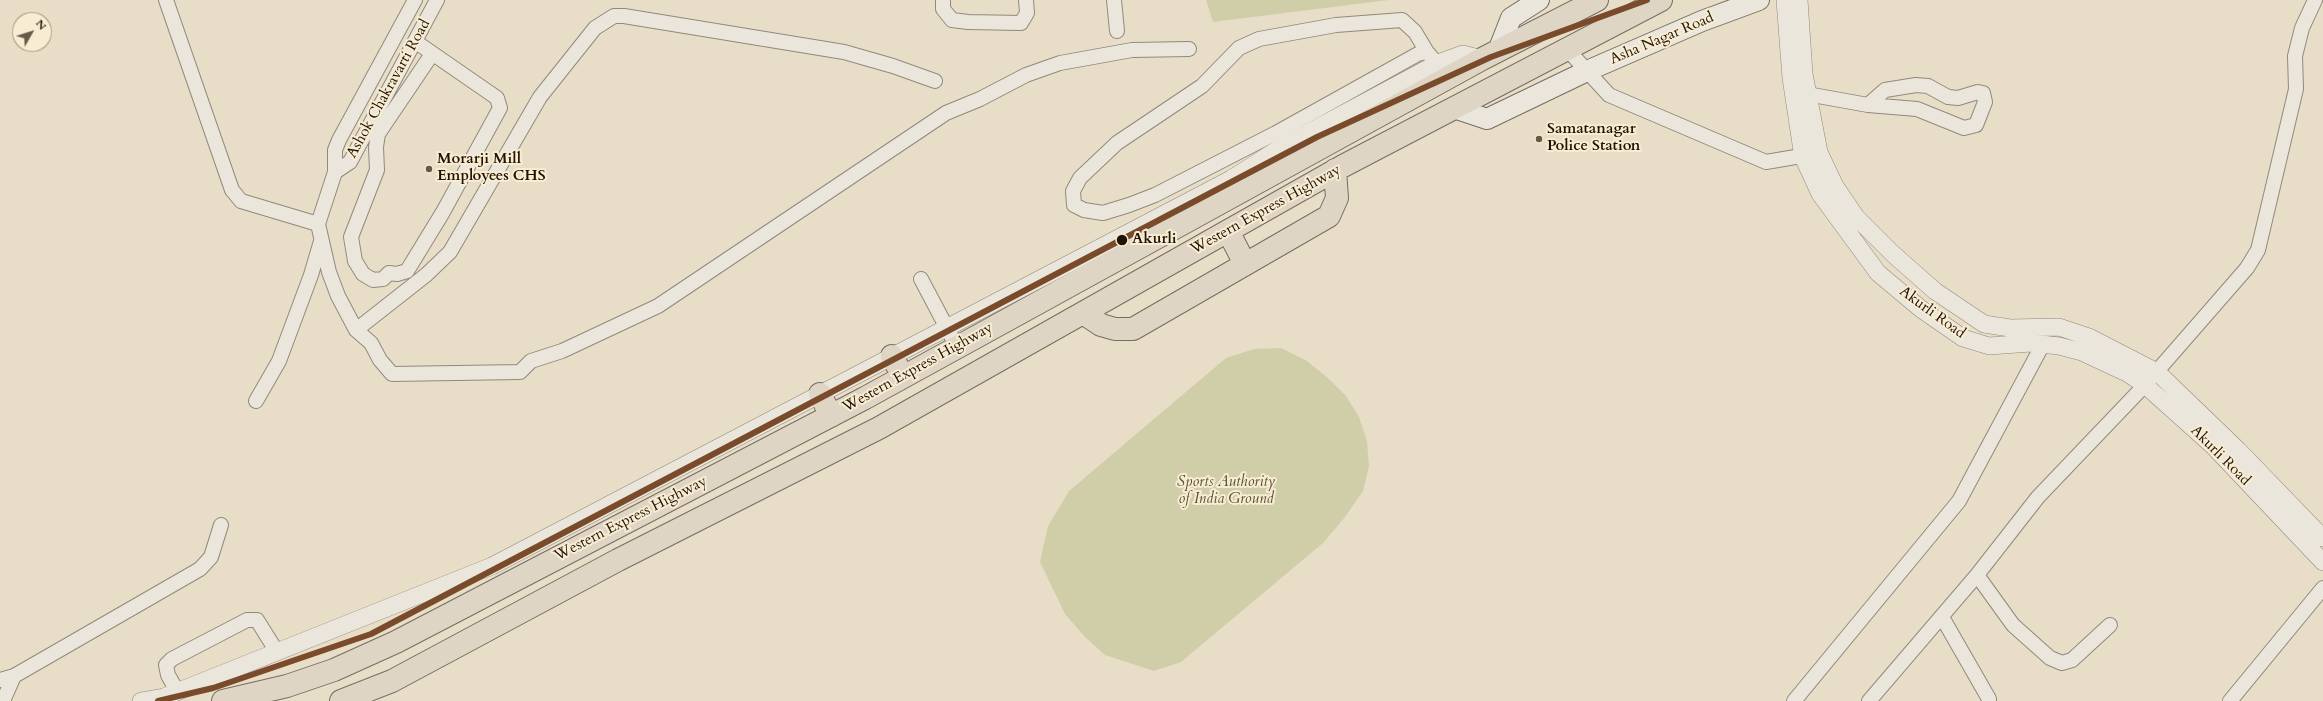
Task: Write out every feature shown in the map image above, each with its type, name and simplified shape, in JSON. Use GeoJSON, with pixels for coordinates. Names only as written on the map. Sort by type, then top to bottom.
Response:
{"type":"FeatureCollection","features":[{"type":"Feature","properties":{"kind":"highway","name":"Western Express Highway"},"geometry":{"type":"LineString","coordinates":[[223,701],[287,686],[334,670],[396,642],[831,416],[903,377],[957,347],[1438,64],[1490,55],[1597,0]]}},
{"type":"Feature","properties":{"kind":"highway","name":"Western Express Highway"},"geometry":{"type":"LineString","coordinates":[[341,701],[392,681],[618,560],[879,428],[1335,170],[1623,18],[1661,0]]}},
{"type":"Feature","properties":{"kind":"highway"},"geometry":{"type":"LineString","coordinates":[[1083,313],[1101,325],[1115,329],[1133,329],[1329,216],[1337,198],[1335,170]]}},
{"type":"Feature","properties":{"kind":"highway"},"geometry":{"type":"LineString","coordinates":[[1228,231],[1245,264]]}},
{"type":"Feature","properties":{"kind":"highway"},"geometry":{"type":"LineString","coordinates":[[892,356],[903,377]]}},
{"type":"Feature","properties":{"kind":"highway"},"geometry":{"type":"LineString","coordinates":[[820,394],[831,416]]}},
{"type":"Feature","properties":{"kind":"main road"},"geometry":{"type":"LineString","coordinates":[[1490,55],[1511,18],[1538,0]]}},
{"type":"Feature","properties":{"kind":"main road","name":"Asha Nagar Road"},"geometry":{"type":"LineString","coordinates":[[1454,108],[1487,119],[1587,71],[1702,21],[1759,0]]}},
{"type":"Feature","properties":{"kind":"street"},"geometry":{"type":"LineString","coordinates":[[166,0],[232,190],[242,201],[318,224],[321,241],[338,296],[356,330],[371,343],[380,360],[392,374],[520,372],[531,361],[562,351],[658,306],[946,113],[980,99],[1026,75],[1060,63],[1132,50],[1189,49]]}},
{"type":"Feature","properties":{"kind":"street","name":"Ashok Chakravarti Road"},"geometry":{"type":"LineString","coordinates":[[318,224],[335,172],[335,150],[339,140],[415,0]]}},
{"type":"Feature","properties":{"kind":"street","name":"Ashok Chakravarti Road"},"geometry":{"type":"LineString","coordinates":[[335,172],[350,162],[393,85],[437,0]]}},
{"type":"Feature","properties":{"kind":"street"},"geometry":{"type":"LineString","coordinates":[[943,0],[943,9],[952,20],[968,22],[1021,23],[1027,13],[1026,0]]}},
{"type":"Feature","properties":{"kind":"street"},"geometry":{"type":"LineString","coordinates":[[1114,0],[1116,31]]}},
{"type":"Feature","properties":{"kind":"street","name":"Akurli Road"},"geometry":{"type":"LineString","coordinates":[[1785,0],[1791,78],[1820,194],[1842,227],[1878,273],[1921,309],[1963,338],[1989,346],[2031,343],[2082,352],[2127,373],[2145,385],[2213,446],[2323,562]]}},
{"type":"Feature","properties":{"kind":"street","name":"Akurli Road"},"geometry":{"type":"LineString","coordinates":[[1799,0],[1811,154],[1861,222],[1893,254],[1935,290],[1984,324],[2010,328],[2059,327],[2089,337],[2156,372],[2238,450],[2323,538]]}},
{"type":"Feature","properties":{"kind":"street"},"geometry":{"type":"LineString","coordinates":[[1869,701],[1977,575],[2038,497],[2145,385],[2232,287],[2258,250],[2296,89],[2295,56],[2302,28],[2315,0]]}},
{"type":"Feature","properties":{"kind":"street"},"geometry":{"type":"LineString","coordinates":[[356,330],[426,275],[450,252],[540,97],[595,28],[610,18],[624,16],[844,52],[893,66],[935,81]]}},
{"type":"Feature","properties":{"kind":"street"},"geometry":{"type":"LineString","coordinates":[[1402,20],[1415,32],[1438,64],[1280,139],[1155,195],[1129,205],[1103,213],[1084,210],[1074,205],[1073,191],[1080,178],[1117,143],[1202,86],[1239,48],[1259,39],[1336,25],[1402,20]]}},
{"type":"Feature","properties":{"kind":"street"},"geometry":{"type":"LineString","coordinates":[[416,42],[497,98],[500,108],[443,212],[407,271],[389,273],[383,279],[373,280],[363,274],[355,261],[351,237],[377,170],[376,147],[378,134],[432,54]]}},
{"type":"Feature","properties":{"kind":"street"},"geometry":{"type":"LineString","coordinates":[[1566,48],[1609,95],[1766,162],[1811,154]]}},
{"type":"Feature","properties":{"kind":"street"},"geometry":{"type":"LineString","coordinates":[[376,73],[393,85]]}},
{"type":"Feature","properties":{"kind":"street"},"geometry":{"type":"LineString","coordinates":[[1807,94],[1868,105],[1917,109],[1964,128],[1976,125],[1985,102],[1983,93],[1978,92],[1958,98],[1948,96],[1928,86],[1916,85],[1884,90],[1868,105]]}},
{"type":"Feature","properties":{"kind":"street"},"geometry":{"type":"LineString","coordinates":[[141,701],[171,696],[492,566],[1231,179],[1280,139]]}},
{"type":"Feature","properties":{"kind":"street"},"geometry":{"type":"LineString","coordinates":[[339,140],[356,149],[377,164]]}},
{"type":"Feature","properties":{"kind":"street"},"geometry":{"type":"LineString","coordinates":[[256,401],[279,361],[311,275],[321,241]]}},
{"type":"Feature","properties":{"kind":"street"},"geometry":{"type":"LineString","coordinates":[[922,278],[957,347]]}},
{"type":"Feature","properties":{"kind":"street"},"geometry":{"type":"LineString","coordinates":[[1794,701],[1959,500],[2043,344]]}},
{"type":"Feature","properties":{"kind":"street"},"geometry":{"type":"LineString","coordinates":[[0,680],[14,676],[200,569],[211,557],[221,525]]}},
{"type":"Feature","properties":{"kind":"street"},"geometry":{"type":"LineString","coordinates":[[1977,575],[2013,625],[2050,658],[2062,663],[2072,660],[2110,625]]}},
{"type":"Feature","properties":{"kind":"street"},"geometry":{"type":"LineString","coordinates":[[2230,701],[2323,588]]}},
{"type":"Feature","properties":{"kind":"street"},"geometry":{"type":"LineString","coordinates":[[1942,617],[1989,699]]}},
{"type":"Feature","properties":{"kind":"street"},"geometry":{"type":"LineString","coordinates":[[171,696],[166,665],[172,659],[247,620],[257,620],[277,652]]}},
{"type":"Feature","properties":{"kind":"street"},"geometry":{"type":"LineString","coordinates":[[3,701],[14,676]]}},
{"type":"Feature","properties":{"kind":"green space"},"geometry":{"type":"Polygon","coordinates":[[[1206,0],[1389,0],[1213,22],[1206,0]]]}},
{"type":"Feature","properties":{"kind":"green space","name":"Sports Authority of India Ground"},"geometry":{"type":"Polygon","coordinates":[[[1281,348],[1307,361],[1329,379],[1346,396],[1359,417],[1367,441],[1369,466],[1363,491],[1345,517],[1323,543],[1181,662],[1154,671],[1105,655],[1084,636],[1065,614],[1040,562],[1048,526],[1069,491],[1226,358],[1254,349],[1281,348]]]}},
{"type":"Feature","properties":{"kind":"transit line"},"geometry":{"type":"LineString","coordinates":[[158,701],[213,688],[371,634],[1317,137],[1491,57],[1647,0]]}},
{"type":"Feature","properties":{"kind":"place","name":"Samatanagar Police Station"},"geometry":{"type":"Point","coordinates":[1539,139]}},
{"type":"Feature","properties":{"kind":"place","name":"Morarji Mill Employees CHS"},"geometry":{"type":"Point","coordinates":[429,169]}},
{"type":"Feature","properties":{"kind":"place","name":"Akurli"},"geometry":{"type":"Point","coordinates":[1122,240]}}]}
